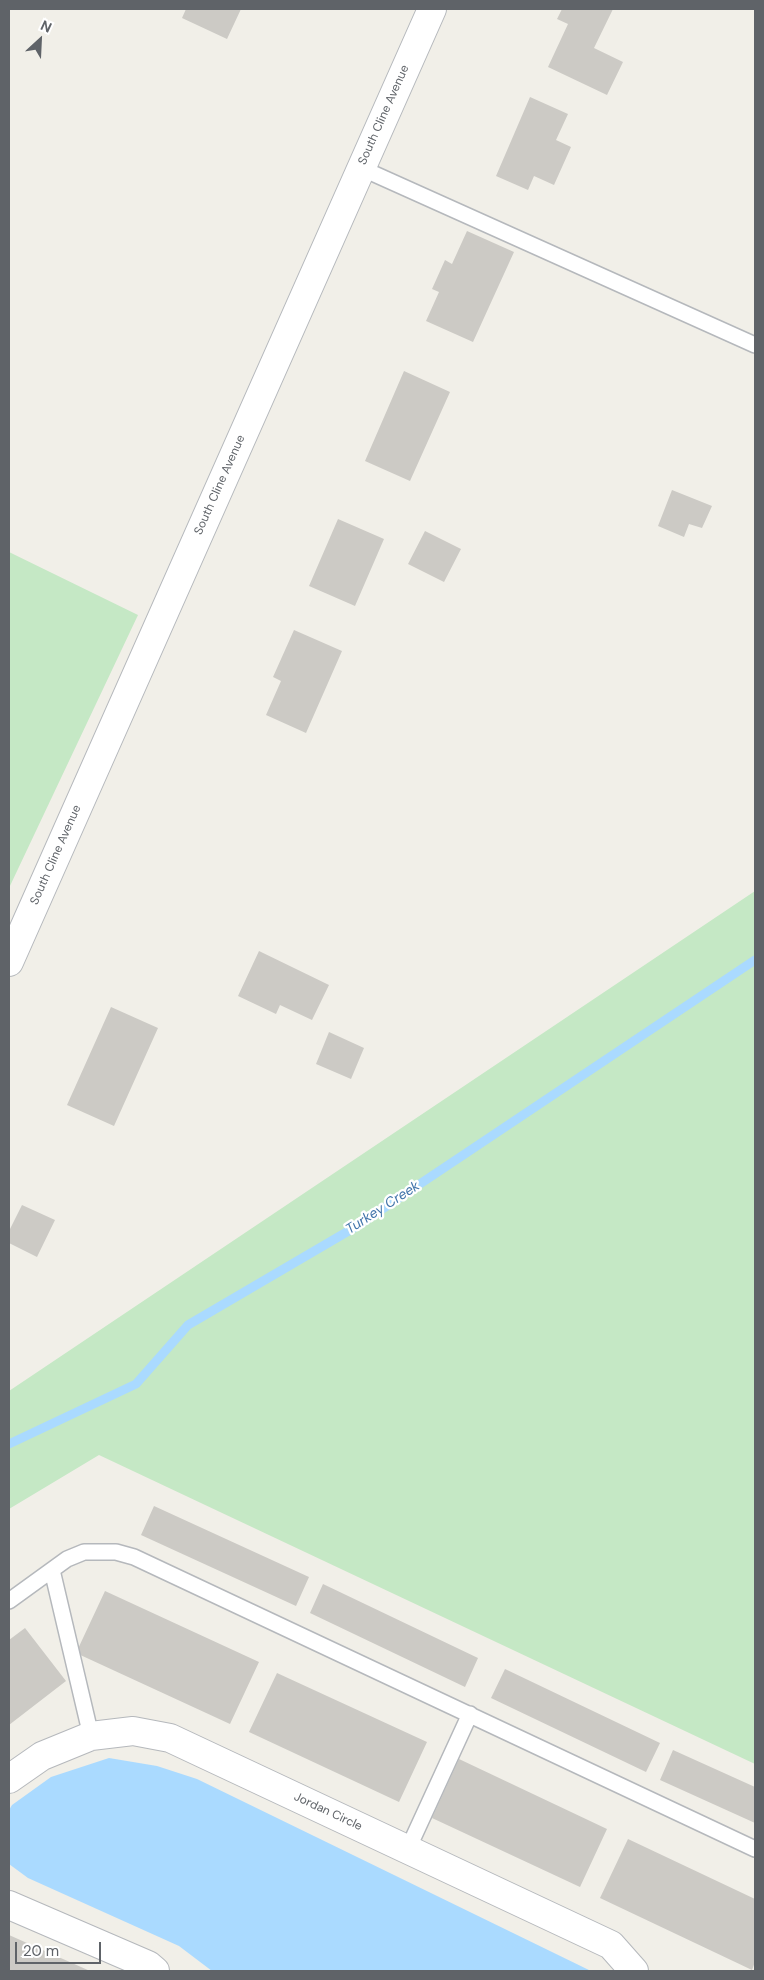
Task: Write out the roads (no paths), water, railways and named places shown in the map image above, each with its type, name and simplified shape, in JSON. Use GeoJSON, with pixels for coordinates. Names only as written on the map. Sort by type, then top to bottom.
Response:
{"type":"FeatureCollection","features":[{"type":"Feature","properties":{"kind":"street","name":"South Cline Avenue"},"geometry":{"type":"LineString","coordinates":[[9,962],[432,9]]}},
{"type":"Feature","properties":{"kind":"street","name":"Jordan Circle"},"geometry":{"type":"LineString","coordinates":[[9,1779],[42,1756],[91,1736],[133,1731],[170,1738],[611,1945],[634,1971]]}},
{"type":"Feature","properties":{"kind":"street"},"geometry":{"type":"LineString","coordinates":[[9,1905],[148,1964],[155,1971]]}},
{"type":"Feature","properties":{"kind":"lane"},"geometry":{"type":"LineString","coordinates":[[361,168],[755,346]]}},
{"type":"Feature","properties":{"kind":"lane"},"geometry":{"type":"LineString","coordinates":[[9,1601],[67,1559],[84,1552],[116,1552],[134,1557],[755,1849]]}},
{"type":"Feature","properties":{"kind":"lane"},"geometry":{"type":"LineString","coordinates":[[52,1570],[91,1736]]}},
{"type":"Feature","properties":{"kind":"lane"},"geometry":{"type":"LineString","coordinates":[[408,1849],[470,1714]]}},
{"type":"Feature","properties":{"kind":"water"},"geometry":{"type":"Polygon","coordinates":[[[109,1758],[157,1766],[197,1779],[591,1971],[212,1971],[179,1946],[28,1878],[9,1864],[9,1810],[12,1805],[51,1777],[109,1758]]]}},
{"type":"Feature","properties":{"kind":"waterway","name":"Turkey Creek"},"geometry":{"type":"LineString","coordinates":[[9,1444],[136,1384],[188,1325],[357,1226],[755,960]]}}]}
